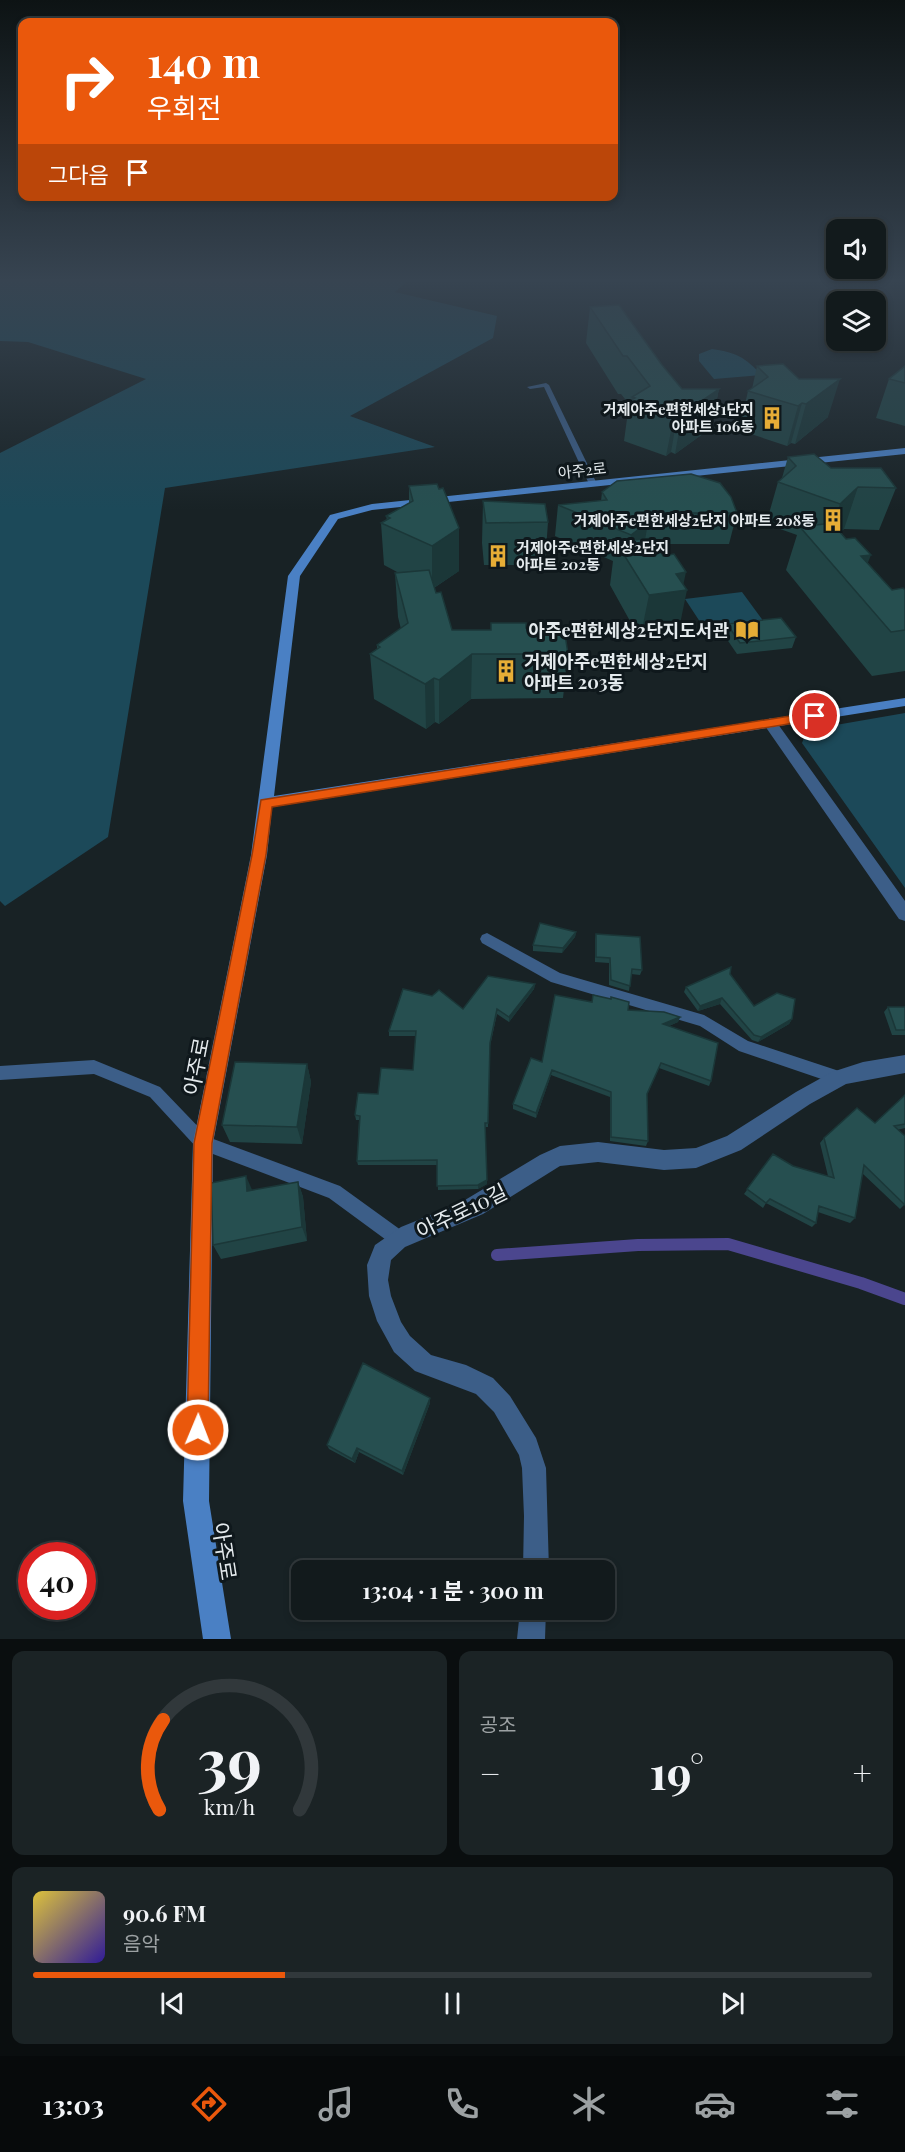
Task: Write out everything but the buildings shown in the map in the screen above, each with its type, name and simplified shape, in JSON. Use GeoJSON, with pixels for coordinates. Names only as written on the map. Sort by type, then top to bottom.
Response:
{"type":"FeatureCollection","features":[{"type":"Feature","properties":{"kind":"street","name":"아주2로"},"geometry":{"type":"LineString","coordinates":[[334,517],[372,507],[905,451]]}},
{"type":"Feature","properties":{"kind":"street","name":"아주로"},"geometry":{"type":"LineString","coordinates":[[217,1639],[196,1501],[203,1143],[259,855],[294,576],[334,517]]}},
{"type":"Feature","properties":{"kind":"street"},"geometry":{"type":"LineString","coordinates":[[266,803],[905,702]]}},
{"type":"Feature","properties":{"kind":"street"},"geometry":{"type":"LineString","coordinates":[[770,723],[905,914]]}},
{"type":"Feature","properties":{"kind":"street","name":"아주로10길"},"geometry":{"type":"LineString","coordinates":[[537,1560],[538,1534],[532,1460],[503,1405],[489,1389],[469,1376],[422,1363],[403,1347],[389,1321],[377,1274],[383,1253],[399,1239],[480,1205],[562,1155],[586,1151],[656,1159],[693,1159],[726,1148],[839,1078],[878,1067],[905,1064]]}},
{"type":"Feature","properties":{"kind":"street"},"geometry":{"type":"LineString","coordinates":[[531,1639],[532,1620]]}},
{"type":"Feature","properties":{"kind":"lane"},"geometry":{"type":"LineString","coordinates":[[530,387],[546,386],[593,484]]}},
{"type":"Feature","properties":{"kind":"lane"},"geometry":{"type":"LineString","coordinates":[[487,939],[556,978],[704,1021],[744,1046],[839,1078]]}},
{"type":"Feature","properties":{"kind":"lane"},"geometry":{"type":"LineString","coordinates":[[0,1073],[94,1066],[155,1092],[203,1143],[334,1192],[399,1239]]}},
{"type":"Feature","properties":{"kind":"shaded area"},"geometry":{"type":"Polygon","coordinates":[[[74,356],[459,356],[350,416],[435,447],[165,488],[108,837],[5,906],[0,901],[0,453],[146,379],[74,356]]]}},
{"type":"Feature","properties":{"kind":"shaded area"},"geometry":{"type":"Polygon","coordinates":[[[699,356],[739,356],[762,375],[714,379],[699,361],[699,356]]]}},
{"type":"Feature","properties":{"kind":"shaded area"},"geometry":{"type":"Polygon","coordinates":[[[742,592],[767,626],[708,634],[685,599],[742,592]]]}},
{"type":"Feature","properties":{"kind":"shaded area"},"geometry":{"type":"Polygon","coordinates":[[[905,713],[905,888],[802,743],[807,730],[905,713]]]}},
{"type":"Feature","properties":{"kind":"waterway"},"geometry":{"type":"LineString","coordinates":[[497,1255],[638,1245],[728,1244],[861,1283],[905,1299]]}},
{"type":"Feature","properties":{"kind":"place","name":"거제아주e편한세상1단지 아파트 106동"},"geometry":{"type":"Point","coordinates":[772,418]}},
{"type":"Feature","properties":{"kind":"place","name":"거제아주e편한세상2단지 아파트 208동"},"geometry":{"type":"Point","coordinates":[833,520]}},
{"type":"Feature","properties":{"kind":"place","name":"거제아주e편한세상2단지 아파트 202동"},"geometry":{"type":"Point","coordinates":[498,556]}},
{"type":"Feature","properties":{"kind":"place","name":"아주e편한세상2단지도서관"},"geometry":{"type":"Point","coordinates":[747,630]}},
{"type":"Feature","properties":{"kind":"place","name":"거제아주e편한세상2단지 아파트 203동"},"geometry":{"type":"Point","coordinates":[506,671]}},
{"type":"Feature","properties":{"kind":"route"},"geometry":{"type":"LineString","coordinates":[[198,1430],[203,1143],[259,855],[266,803],[815,716]]}}]}
